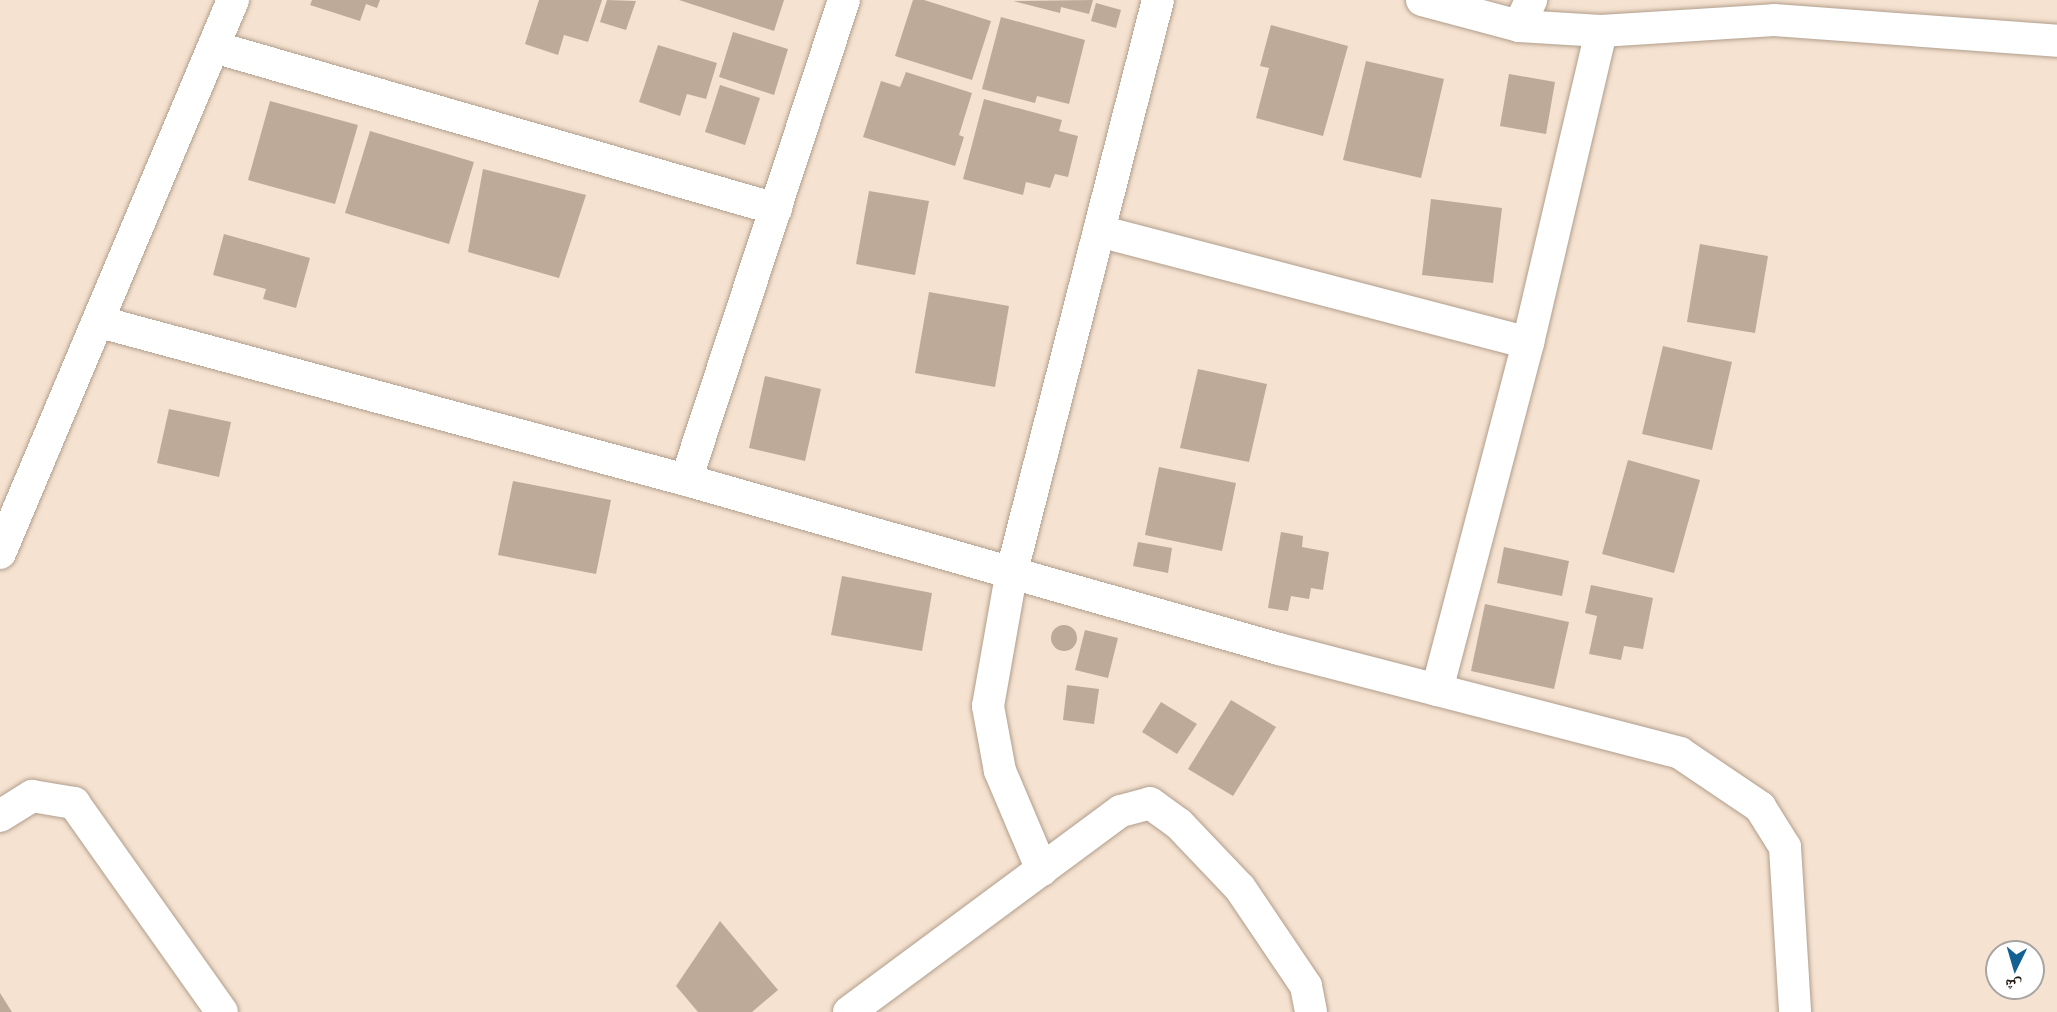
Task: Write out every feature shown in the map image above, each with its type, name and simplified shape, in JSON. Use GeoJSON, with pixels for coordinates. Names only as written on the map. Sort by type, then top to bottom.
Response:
{"type":"FeatureCollection","features":[{"type":"Feature","properties":{"kind":"street"},"geometry":{"type":"LineString","coordinates":[[0,553],[100,322],[233,0]]}},
{"type":"Feature","properties":{"kind":"street"},"geometry":{"type":"LineString","coordinates":[[686,480],[844,0]]}},
{"type":"Feature","properties":{"kind":"street"},"geometry":{"type":"LineString","coordinates":[[1042,870],[1000,771],[988,705],[1011,575],[1158,0]]}},
{"type":"Feature","properties":{"kind":"street"},"geometry":{"type":"LineString","coordinates":[[1422,0],[1525,13],[1601,31],[1774,20],[2057,41]]}},
{"type":"Feature","properties":{"kind":"street"},"geometry":{"type":"LineString","coordinates":[[1437,690],[1528,343],[1601,31]]}},
{"type":"Feature","properties":{"kind":"street"},"geometry":{"type":"LineString","coordinates":[[214,47],[776,209]]}},
{"type":"Feature","properties":{"kind":"street"},"geometry":{"type":"LineString","coordinates":[[1099,231],[1528,343]]}},
{"type":"Feature","properties":{"kind":"street"},"geometry":{"type":"LineString","coordinates":[[100,322],[686,480],[1011,575],[1680,753],[1760,807],[1785,847],[1795,1012]]}},
{"type":"Feature","properties":{"kind":"street"},"geometry":{"type":"LineString","coordinates":[[0,816],[32,796],[74,803],[222,1012]]}},
{"type":"Feature","properties":{"kind":"street"},"geometry":{"type":"LineString","coordinates":[[849,1012],[890,1001],[1042,870],[1121,811],[1150,803],[1179,824],[1240,888],[1306,986],[1311,1012]]}},
{"type":"Feature","properties":{"kind":"building"},"geometry":{"type":"Polygon","coordinates":[[[312,0],[380,0],[377,8],[366,4],[360,21],[310,5],[312,0]]]}},
{"type":"Feature","properties":{"kind":"building"},"geometry":{"type":"Polygon","coordinates":[[[539,0],[602,0],[588,42],[564,35],[558,55],[525,44],[539,0]]]}},
{"type":"Feature","properties":{"kind":"building"},"geometry":{"type":"Polygon","coordinates":[[[607,0],[636,1],[626,30],[600,22],[607,0]]]}},
{"type":"Feature","properties":{"kind":"building"},"geometry":{"type":"Polygon","coordinates":[[[679,0],[784,0],[774,31],[679,0]]]}},
{"type":"Feature","properties":{"kind":"building"},"geometry":{"type":"Polygon","coordinates":[[[913,0],[924,0],[991,21],[972,80],[895,56],[913,0]]]}},
{"type":"Feature","properties":{"kind":"building"},"geometry":{"type":"Polygon","coordinates":[[[1093,0],[1089,14],[1061,7],[1060,13],[1013,1],[1093,0]]]}},
{"type":"Feature","properties":{"kind":"building"},"geometry":{"type":"Polygon","coordinates":[[[1096,3],[1121,10],[1116,28],[1091,21],[1096,3]]]}},
{"type":"Feature","properties":{"kind":"building"},"geometry":{"type":"Polygon","coordinates":[[[1001,17],[1085,40],[1069,104],[1037,96],[1035,103],[982,89],[1001,17]]]}},
{"type":"Feature","properties":{"kind":"building"},"geometry":{"type":"Polygon","coordinates":[[[1271,25],[1348,46],[1323,136],[1256,118],[1269,68],[1260,66],[1271,25]]]}},
{"type":"Feature","properties":{"kind":"building"},"geometry":{"type":"Polygon","coordinates":[[[733,32],[788,49],[774,95],[719,77],[733,32]]]}},
{"type":"Feature","properties":{"kind":"building"},"geometry":{"type":"Polygon","coordinates":[[[658,45],[717,63],[706,99],[687,94],[680,116],[639,102],[658,45]]]}},
{"type":"Feature","properties":{"kind":"building"},"geometry":{"type":"Polygon","coordinates":[[[1366,61],[1444,79],[1421,178],[1343,160],[1366,61]]]}},
{"type":"Feature","properties":{"kind":"building"},"geometry":{"type":"Polygon","coordinates":[[[906,72],[972,93],[959,135],[964,137],[955,166],[863,137],[881,81],[900,87],[906,72]]]}},
{"type":"Feature","properties":{"kind":"building"},"geometry":{"type":"Polygon","coordinates":[[[1509,74],[1555,82],[1546,134],[1500,126],[1509,74]]]}},
{"type":"Feature","properties":{"kind":"building"},"geometry":{"type":"Polygon","coordinates":[[[720,85],[760,98],[745,145],[705,132],[720,85]]]}},
{"type":"Feature","properties":{"kind":"building"},"geometry":{"type":"Polygon","coordinates":[[[984,99],[1062,120],[1059,131],[1078,136],[1068,177],[1055,174],[1050,188],[1026,182],[1023,195],[963,179],[984,99]]]}},
{"type":"Feature","properties":{"kind":"building"},"geometry":{"type":"Polygon","coordinates":[[[270,101],[358,125],[335,204],[248,180],[270,101]]]}},
{"type":"Feature","properties":{"kind":"building"},"geometry":{"type":"Polygon","coordinates":[[[370,131],[474,162],[449,244],[345,213],[370,131]]]}},
{"type":"Feature","properties":{"kind":"building"},"geometry":{"type":"Polygon","coordinates":[[[483,169],[586,195],[559,278],[468,252],[483,169]]]}},
{"type":"Feature","properties":{"kind":"building"},"geometry":{"type":"Polygon","coordinates":[[[869,191],[929,201],[915,275],[856,264],[869,191]]]}},
{"type":"Feature","properties":{"kind":"building"},"geometry":{"type":"Polygon","coordinates":[[[1431,199],[1502,208],[1493,283],[1422,275],[1431,199]]]}},
{"type":"Feature","properties":{"kind":"building"},"geometry":{"type":"Polygon","coordinates":[[[224,234],[310,258],[296,308],[263,299],[266,289],[213,275],[224,234]]]}},
{"type":"Feature","properties":{"kind":"building"},"geometry":{"type":"Polygon","coordinates":[[[1700,244],[1768,256],[1755,333],[1687,322],[1700,244]]]}},
{"type":"Feature","properties":{"kind":"building"},"geometry":{"type":"Polygon","coordinates":[[[929,292],[1009,306],[995,387],[915,373],[929,292]]]}},
{"type":"Feature","properties":{"kind":"building"},"geometry":{"type":"Polygon","coordinates":[[[1663,346],[1732,362],[1712,450],[1642,434],[1663,346]]]}},
{"type":"Feature","properties":{"kind":"building"},"geometry":{"type":"Polygon","coordinates":[[[1198,369],[1267,384],[1249,462],[1180,448],[1198,369]]]}},
{"type":"Feature","properties":{"kind":"building"},"geometry":{"type":"Polygon","coordinates":[[[765,376],[821,389],[805,461],[749,448],[765,376]]]}},
{"type":"Feature","properties":{"kind":"building"},"geometry":{"type":"Polygon","coordinates":[[[169,409],[231,422],[219,477],[157,463],[169,409]]]}},
{"type":"Feature","properties":{"kind":"building"},"geometry":{"type":"Polygon","coordinates":[[[1628,460],[1700,480],[1674,573],[1602,554],[1628,460]]]}},
{"type":"Feature","properties":{"kind":"building"},"geometry":{"type":"Polygon","coordinates":[[[1159,467],[1236,483],[1222,551],[1145,535],[1159,467]]]}},
{"type":"Feature","properties":{"kind":"building"},"geometry":{"type":"Polygon","coordinates":[[[513,481],[611,500],[596,574],[498,555],[513,481]]]}},
{"type":"Feature","properties":{"kind":"building"},"geometry":{"type":"Polygon","coordinates":[[[1281,532],[1303,536],[1302,547],[1329,552],[1323,590],[1311,588],[1309,599],[1291,596],[1288,611],[1268,608],[1281,532]]]}},
{"type":"Feature","properties":{"kind":"building"},"geometry":{"type":"Polygon","coordinates":[[[1138,542],[1172,548],[1168,573],[1133,566],[1138,542]]]}},
{"type":"Feature","properties":{"kind":"building"},"geometry":{"type":"Polygon","coordinates":[[[1504,547],[1569,561],[1562,596],[1497,583],[1504,547]]]}},
{"type":"Feature","properties":{"kind":"building"},"geometry":{"type":"Polygon","coordinates":[[[842,576],[932,593],[922,651],[831,635],[842,576]]]}},
{"type":"Feature","properties":{"kind":"building"},"geometry":{"type":"Polygon","coordinates":[[[1591,585],[1653,598],[1643,649],[1624,646],[1621,660],[1589,654],[1597,616],[1585,613],[1591,585]]]}},
{"type":"Feature","properties":{"kind":"building"},"geometry":{"type":"Polygon","coordinates":[[[1485,604],[1569,622],[1554,689],[1471,671],[1485,604]]]}},
{"type":"Feature","properties":{"kind":"building"},"geometry":{"type":"Polygon","coordinates":[[[1064,625],[1073,629],[1077,638],[1073,647],[1064,651],[1055,647],[1051,638],[1055,629],[1064,625]]]}},
{"type":"Feature","properties":{"kind":"building"},"geometry":{"type":"Polygon","coordinates":[[[1085,630],[1118,638],[1108,678],[1075,670],[1085,630]]]}},
{"type":"Feature","properties":{"kind":"building"},"geometry":{"type":"Polygon","coordinates":[[[1067,685],[1099,689],[1094,724],[1063,720],[1067,685]]]}},
{"type":"Feature","properties":{"kind":"building"},"geometry":{"type":"Polygon","coordinates":[[[1231,700],[1276,727],[1233,796],[1188,769],[1231,700]]]}},
{"type":"Feature","properties":{"kind":"building"},"geometry":{"type":"Polygon","coordinates":[[[1161,702],[1197,724],[1177,754],[1142,732],[1161,702]]]}},
{"type":"Feature","properties":{"kind":"building"},"geometry":{"type":"Polygon","coordinates":[[[720,921],[778,990],[752,1012],[698,1012],[676,986],[720,921]]]}},
{"type":"Feature","properties":{"kind":"building"},"geometry":{"type":"Polygon","coordinates":[[[0,993],[12,1012],[0,1012],[0,993]]]}}]}
